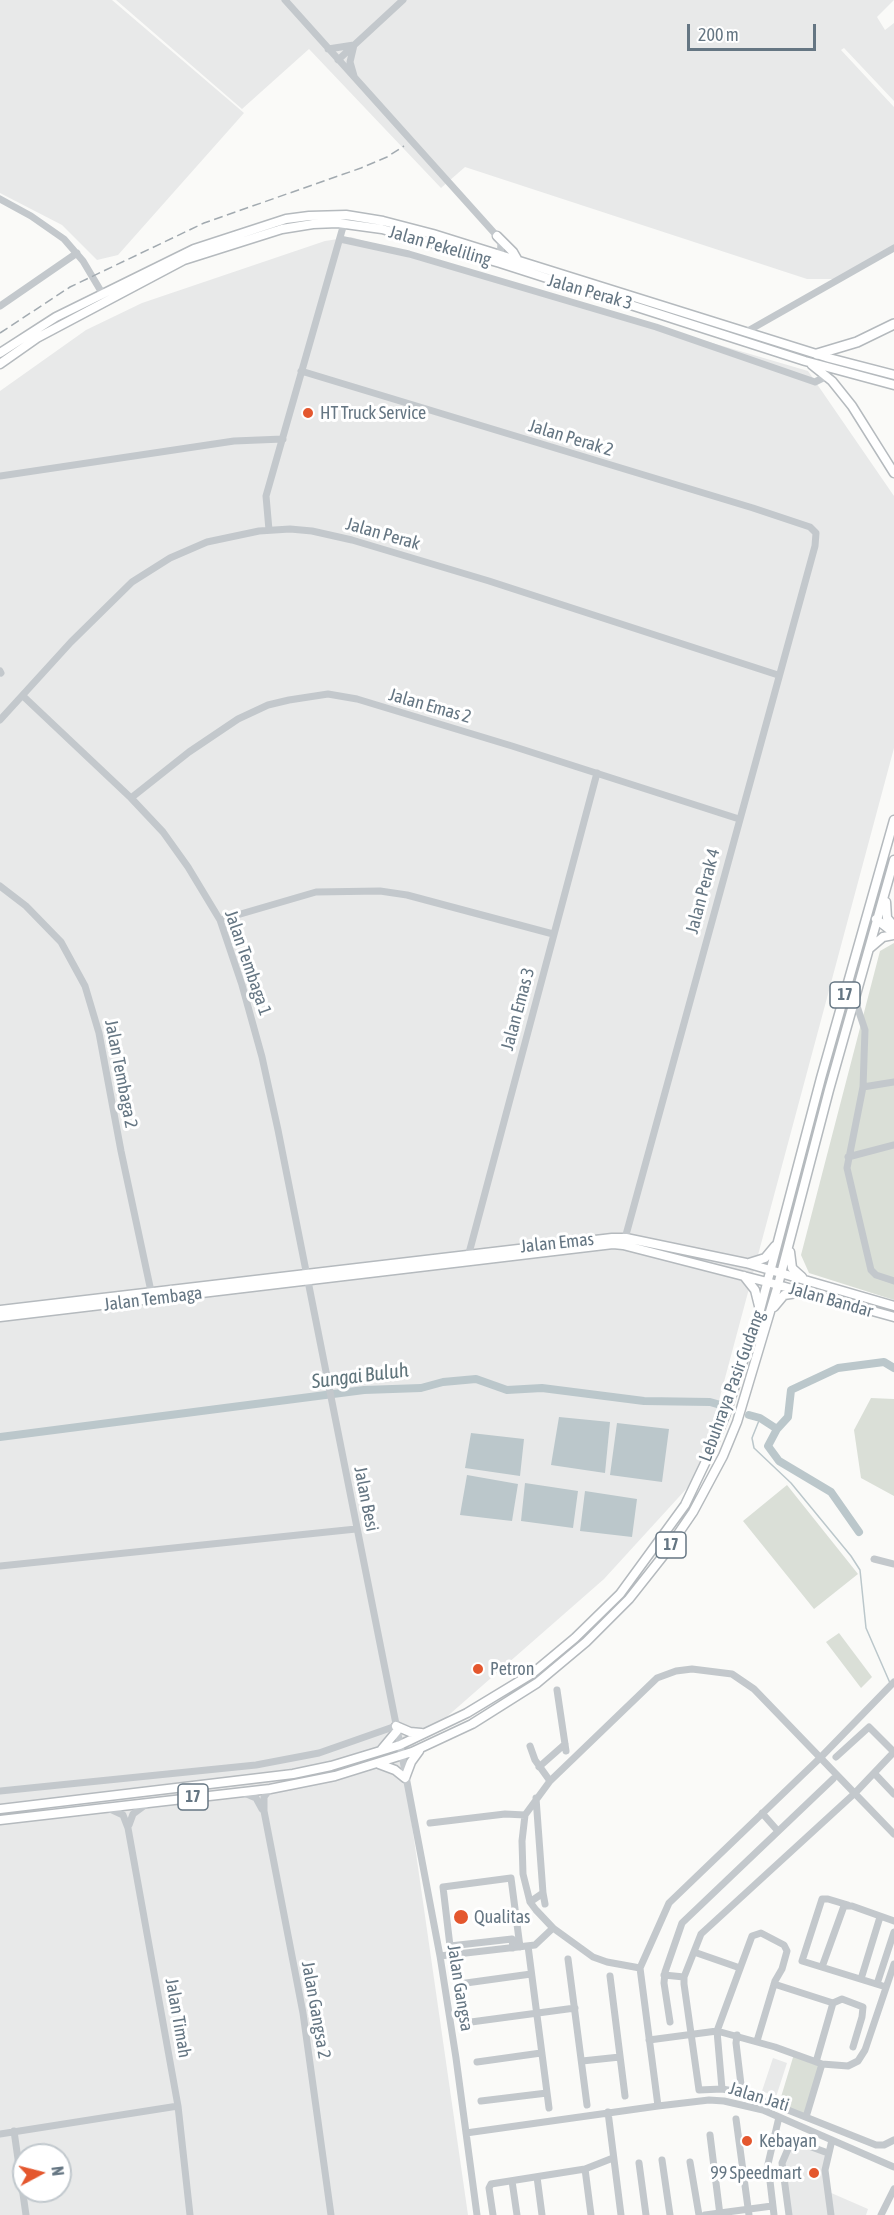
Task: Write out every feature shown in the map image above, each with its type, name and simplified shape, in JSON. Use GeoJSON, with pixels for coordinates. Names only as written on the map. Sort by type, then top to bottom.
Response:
{"type":"FeatureCollection","features":[{"type":"Feature","properties":{"kind":"highway"},"geometry":{"type":"LineString","coordinates":[[817,354],[857,342],[894,324]]}},
{"type":"Feature","properties":{"kind":"main road","name":"Jalan Pekeliling"},"geometry":{"type":"LineString","coordinates":[[0,353],[33,331],[183,260],[282,229],[346,219],[497,258],[805,360],[894,385]]}},
{"type":"Feature","properties":{"kind":"main road"},"geometry":{"type":"LineString","coordinates":[[497,236],[513,252],[516,259]]}},
{"type":"Feature","properties":{"kind":"main road","name":"Jalan Pekeliling"},"geometry":{"type":"LineString","coordinates":[[497,258],[516,259],[817,354],[894,375]]}},
{"type":"Feature","properties":{"kind":"main road","name":"Jalan Pekeliling"},"geometry":{"type":"LineString","coordinates":[[0,364],[37,338],[105,297]]}},
{"type":"Feature","properties":{"kind":"main road"},"geometry":{"type":"LineString","coordinates":[[805,360],[827,376],[852,406],[894,473]]}},
{"type":"Feature","properties":{"kind":"main road","name":"Lebuhraya Pasir Gudang"},"geometry":{"type":"LineString","coordinates":[[0,1809],[293,1774],[331,1766],[400,1745],[467,1713],[533,1672],[575,1638],[620,1594],[685,1505],[725,1416],[760,1310],[821,1078],[892,834],[894,820]]}},
{"type":"Feature","properties":{"kind":"main road","name":"Lebuhraya Pasir Gudang"},"geometry":{"type":"LineString","coordinates":[[0,1820],[270,1789],[317,1780],[402,1756],[472,1724],[537,1683],[629,1599],[663,1557],[693,1512],[723,1456],[737,1422],[782,1272],[894,860]]}},
{"type":"Feature","properties":{"kind":"main road"},"geometry":{"type":"LineString","coordinates":[[886,890],[885,911],[887,918],[894,926]]}},
{"type":"Feature","properties":{"kind":"main road"},"geometry":{"type":"LineString","coordinates":[[869,913],[894,934]]}},
{"type":"Feature","properties":{"kind":"main road"},"geometry":{"type":"LineString","coordinates":[[870,948],[883,937],[894,934]]}},
{"type":"Feature","properties":{"kind":"main road","name":"Jalan Emas"},"geometry":{"type":"LineString","coordinates":[[306,1277],[469,1253],[586,1239],[624,1241],[746,1263],[807,1279]]}},
{"type":"Feature","properties":{"kind":"main road"},"geometry":{"type":"LineString","coordinates":[[746,1263],[765,1258],[778,1239]]}},
{"type":"Feature","properties":{"kind":"main road"},"geometry":{"type":"LineString","coordinates":[[790,1240],[792,1268],[807,1279]]}},
{"type":"Feature","properties":{"kind":"main road","name":"Jalan Emas"},"geometry":{"type":"LineString","coordinates":[[306,1277],[624,1241],[767,1282]]}},
{"type":"Feature","properties":{"kind":"main road"},"geometry":{"type":"LineString","coordinates":[[744,1276],[755,1290],[760,1310]]}},
{"type":"Feature","properties":{"kind":"main road","name":"Jalan Tembaga"},"geometry":{"type":"LineString","coordinates":[[0,1317],[306,1277]]}},
{"type":"Feature","properties":{"kind":"main road","name":"Jalan Bandar"},"geometry":{"type":"LineString","coordinates":[[807,1279],[894,1306]]}},
{"type":"Feature","properties":{"kind":"main road","name":"Jalan Bandar"},"geometry":{"type":"LineString","coordinates":[[767,1282],[894,1317]]}},
{"type":"Feature","properties":{"kind":"main road"},"geometry":{"type":"LineString","coordinates":[[770,1312],[784,1295],[804,1292]]}},
{"type":"Feature","properties":{"kind":"main road","name":"Jalan Tembaga"},"geometry":{"type":"LineString","coordinates":[[0,1310],[152,1296]]}},
{"type":"Feature","properties":{"kind":"main road"},"geometry":{"type":"LineString","coordinates":[[379,1751],[389,1743],[397,1729],[424,1732]]}},
{"type":"Feature","properties":{"kind":"main road"},"geometry":{"type":"LineString","coordinates":[[379,1764],[395,1770],[405,1778],[411,1762],[421,1748]]}},
{"type":"Feature","properties":{"kind":"street"},"geometry":{"type":"LineString","coordinates":[[285,0],[497,236],[497,258]]}},
{"type":"Feature","properties":{"kind":"street"},"geometry":{"type":"LineString","coordinates":[[338,60],[403,0]]}},
{"type":"Feature","properties":{"kind":"street"},"geometry":{"type":"LineString","coordinates":[[328,49],[354,45]]}},
{"type":"Feature","properties":{"kind":"street"},"geometry":{"type":"LineString","coordinates":[[354,45],[350,65],[354,78]]}},
{"type":"Feature","properties":{"kind":"street"},"geometry":{"type":"LineString","coordinates":[[0,199],[45,225],[64,239],[77,253],[105,297]]}},
{"type":"Feature","properties":{"kind":"street"},"geometry":{"type":"LineString","coordinates":[[269,530],[266,496],[346,219]]}},
{"type":"Feature","properties":{"kind":"street","name":"Jalan Perak 3"},"geometry":{"type":"LineString","coordinates":[[340,239],[409,254],[656,327],[815,382],[827,376]]}},
{"type":"Feature","properties":{"kind":"street"},"geometry":{"type":"LineString","coordinates":[[746,332],[894,248]]}},
{"type":"Feature","properties":{"kind":"street"},"geometry":{"type":"LineString","coordinates":[[0,306],[77,253]]}},
{"type":"Feature","properties":{"kind":"street","name":"Jalan Perak 2"},"geometry":{"type":"LineString","coordinates":[[301,371],[810,527],[815,530],[817,536],[815,546]]}},
{"type":"Feature","properties":{"kind":"street"},"geometry":{"type":"LineString","coordinates":[[0,476],[234,441],[283,438]]}},
{"type":"Feature","properties":{"kind":"street","name":"Jalan Perak"},"geometry":{"type":"LineString","coordinates":[[0,720],[71,642],[132,582],[170,558],[207,542],[269,530],[312,531],[352,540],[489,581],[778,675]]}},
{"type":"Feature","properties":{"kind":"street","name":"Jalan Perak 4"},"geometry":{"type":"LineString","coordinates":[[624,1241],[815,546]]}},
{"type":"Feature","properties":{"kind":"street","name":"Jalan Emas 2"},"geometry":{"type":"LineString","coordinates":[[131,798],[189,752],[238,719],[268,705],[328,694],[357,699],[512,746],[739,819]]}},
{"type":"Feature","properties":{"kind":"street","name":"Jalan Tembaga 1"},"geometry":{"type":"LineString","coordinates":[[23,696],[131,798],[163,832],[188,867],[220,920],[242,985],[262,1057],[306,1277]]}},
{"type":"Feature","properties":{"kind":"street","name":"Jalan Emas 3"},"geometry":{"type":"LineString","coordinates":[[469,1253],[597,773]]}},
{"type":"Feature","properties":{"kind":"street","name":"Jalan Tembaga 2"},"geometry":{"type":"LineString","coordinates":[[0,886],[26,906],[61,942],[85,986],[99,1034],[152,1296]]}},
{"type":"Feature","properties":{"kind":"street"},"geometry":{"type":"LineString","coordinates":[[220,920],[316,892],[380,891],[407,895],[554,934]]}},
{"type":"Feature","properties":{"kind":"street"},"geometry":{"type":"LineString","coordinates":[[855,1000],[865,1030],[863,1087],[848,1156],[848,1172],[871,1270],[876,1275],[894,1281]]}},
{"type":"Feature","properties":{"kind":"street"},"geometry":{"type":"LineString","coordinates":[[863,1087],[894,1082]]}},
{"type":"Feature","properties":{"kind":"street"},"geometry":{"type":"LineString","coordinates":[[848,1156],[894,1145]]}},
{"type":"Feature","properties":{"kind":"street","name":"Jalan Besi"},"geometry":{"type":"LineString","coordinates":[[306,1277],[397,1729]]}},
{"type":"Feature","properties":{"kind":"street"},"geometry":{"type":"LineString","coordinates":[[0,1566],[356,1529]]}},
{"type":"Feature","properties":{"kind":"street"},"geometry":{"type":"LineString","coordinates":[[874,1559],[894,1564]]}},
{"type":"Feature","properties":{"kind":"street"},"geometry":{"type":"LineString","coordinates":[[640,1968],[596,1958],[553,1928],[530,1902],[523,1874],[522,1857],[525,1815],[536,1798],[550,1781],[657,1678],[685,1669],[721,1671],[732,1674],[745,1682],[771,1705],[894,1834]]}},
{"type":"Feature","properties":{"kind":"street"},"geometry":{"type":"LineString","coordinates":[[658,2106],[640,1968],[669,1903],[820,1758],[894,1682]]}},
{"type":"Feature","properties":{"kind":"street"},"geometry":{"type":"LineString","coordinates":[[539,1767],[565,1748],[557,1690]]}},
{"type":"Feature","properties":{"kind":"street"},"geometry":{"type":"LineString","coordinates":[[836,1757],[866,1728],[871,1727],[894,1752],[855,1793],[701,1934],[684,1977],[699,2090],[722,2089],[742,2093],[876,2145],[891,2142]]}},
{"type":"Feature","properties":{"kind":"street"},"geometry":{"type":"LineString","coordinates":[[0,1791],[256,1765],[319,1753],[397,1729]]}},
{"type":"Feature","properties":{"kind":"street","name":"Jalan Gangsa"},"geometry":{"type":"LineString","coordinates":[[397,1729],[440,1956],[477,2215]]}},
{"type":"Feature","properties":{"kind":"street"},"geometry":{"type":"LineString","coordinates":[[530,1746],[539,1767],[550,1781]]}},
{"type":"Feature","properties":{"kind":"street"},"geometry":{"type":"LineString","coordinates":[[874,1773],[894,1794]]}},
{"type":"Feature","properties":{"kind":"street"},"geometry":{"type":"LineString","coordinates":[[670,2022],[664,1975],[682,1923],[833,1779]]}},
{"type":"Feature","properties":{"kind":"street","name":"Jalan Gangsa 2"},"geometry":{"type":"LineString","coordinates":[[270,1789],[263,1800],[264,1811],[303,2013],[331,2215]]}},
{"type":"Feature","properties":{"kind":"street"},"geometry":{"type":"LineString","coordinates":[[243,1792],[256,1798],[264,1811]]}},
{"type":"Feature","properties":{"kind":"street"},"geometry":{"type":"LineString","coordinates":[[536,1798],[545,1904]]}},
{"type":"Feature","properties":{"kind":"street"},"geometry":{"type":"LineString","coordinates":[[128,1828],[133,1814],[148,1802]]}},
{"type":"Feature","properties":{"kind":"street"},"geometry":{"type":"LineString","coordinates":[[102,1807],[123,1815],[128,1828]]}},
{"type":"Feature","properties":{"kind":"street"},"geometry":{"type":"LineString","coordinates":[[762,1813],[777,1830]]}},
{"type":"Feature","properties":{"kind":"street"},"geometry":{"type":"LineString","coordinates":[[430,1823],[505,1814],[525,1815]]}},
{"type":"Feature","properties":{"kind":"street","name":"Jalan Timah"},"geometry":{"type":"LineString","coordinates":[[128,1828],[178,2106],[190,2215]]}},
{"type":"Feature","properties":{"kind":"street"},"geometry":{"type":"LineString","coordinates":[[516,1939],[451,1947],[442,1888],[511,1878],[516,1939],[531,1974],[549,2108]]}},
{"type":"Feature","properties":{"kind":"street"},"geometry":{"type":"LineString","coordinates":[[530,1902],[543,1893]]}},
{"type":"Feature","properties":{"kind":"street"},"geometry":{"type":"LineString","coordinates":[[889,1986],[802,1961],[822,1899],[894,1921]]}},
{"type":"Feature","properties":{"kind":"street"},"geometry":{"type":"LineString","coordinates":[[822,1967],[845,1906]]}},
{"type":"Feature","properties":{"kind":"street"},"geometry":{"type":"LineString","coordinates":[[861,1979],[880,1917]]}},
{"type":"Feature","properties":{"kind":"street"},"geometry":{"type":"LineString","coordinates":[[440,1956],[537,1945],[553,1928]]}},
{"type":"Feature","properties":{"kind":"street"},"geometry":{"type":"LineString","coordinates":[[877,1984],[894,1932]]}},
{"type":"Feature","properties":{"kind":"street"},"geometry":{"type":"LineString","coordinates":[[722,2089],[717,2031],[752,1936],[756,1933],[763,1933],[787,1948],[757,2041]]}},
{"type":"Feature","properties":{"kind":"street"},"geometry":{"type":"LineString","coordinates":[[694,1952],[740,1968]]}},
{"type":"Feature","properties":{"kind":"street"},"geometry":{"type":"LineString","coordinates":[[568,1959],[587,2105]]}},
{"type":"Feature","properties":{"kind":"street"},"geometry":{"type":"LineString","coordinates":[[649,2038],[717,2031],[757,2041],[819,2063],[848,2066],[858,2061],[865,2050],[889,1986],[894,1964]]}},
{"type":"Feature","properties":{"kind":"street"},"geometry":{"type":"LineString","coordinates":[[466,1983],[531,1974]]}},
{"type":"Feature","properties":{"kind":"street"},"geometry":{"type":"LineString","coordinates":[[664,1975],[684,1977]]}},
{"type":"Feature","properties":{"kind":"street"},"geometry":{"type":"LineString","coordinates":[[610,1976],[625,2096]]}},
{"type":"Feature","properties":{"kind":"street"},"geometry":{"type":"LineString","coordinates":[[774,1984],[833,2003],[842,1999],[863,2007],[853,2047]]}},
{"type":"Feature","properties":{"kind":"street"},"geometry":{"type":"LineString","coordinates":[[806,2117],[833,2003]]}},
{"type":"Feature","properties":{"kind":"street"},"geometry":{"type":"LineString","coordinates":[[471,2022],[575,2008]]}},
{"type":"Feature","properties":{"kind":"street"},"geometry":{"type":"LineString","coordinates":[[737,2035],[742,2093]]}},
{"type":"Feature","properties":{"kind":"street"},"geometry":{"type":"LineString","coordinates":[[477,2062],[541,2054]]}},
{"type":"Feature","properties":{"kind":"street"},"geometry":{"type":"LineString","coordinates":[[582,2061],[620,2056]]}},
{"type":"Feature","properties":{"kind":"street"},"geometry":{"type":"LineString","coordinates":[[481,2101],[547,2093]]}},
{"type":"Feature","properties":{"kind":"street","name":"Jalan Jati"},"geometry":{"type":"LineString","coordinates":[[466,2133],[608,2112],[709,2100],[724,2101],[758,2109],[779,2117],[894,2167]]}},
{"type":"Feature","properties":{"kind":"street"},"geometry":{"type":"LineString","coordinates":[[0,2133],[178,2106]]}},
{"type":"Feature","properties":{"kind":"street"},"geometry":{"type":"LineString","coordinates":[[608,2112],[621,2215]]}},
{"type":"Feature","properties":{"kind":"street"},"geometry":{"type":"LineString","coordinates":[[774,2215],[768,2164],[779,2117]]}},
{"type":"Feature","properties":{"kind":"street"},"geometry":{"type":"LineString","coordinates":[[736,2120],[748,2212]]}},
{"type":"Feature","properties":{"kind":"street"},"geometry":{"type":"LineString","coordinates":[[14,2131],[26,2215]]}},
{"type":"Feature","properties":{"kind":"street"},"geometry":{"type":"LineString","coordinates":[[711,2136],[720,2214]]}},
{"type":"Feature","properties":{"kind":"street"},"geometry":{"type":"LineString","coordinates":[[831,2215],[825,2170],[832,2140]]}},
{"type":"Feature","properties":{"kind":"street"},"geometry":{"type":"LineString","coordinates":[[789,2215],[782,2163],[791,2142],[798,2142],[828,2153]]}},
{"type":"Feature","properties":{"kind":"street"},"geometry":{"type":"LineString","coordinates":[[493,2215],[491,2184],[585,2169],[613,2158]]}},
{"type":"Feature","properties":{"kind":"street"},"geometry":{"type":"LineString","coordinates":[[662,2160],[670,2215]]}},
{"type":"Feature","properties":{"kind":"street"},"geometry":{"type":"LineString","coordinates":[[690,2162],[699,2215]]}},
{"type":"Feature","properties":{"kind":"street"},"geometry":{"type":"LineString","coordinates":[[639,2163],[646,2215]]}},
{"type":"Feature","properties":{"kind":"street"},"geometry":{"type":"LineString","coordinates":[[585,2169],[591,2215]]}},
{"type":"Feature","properties":{"kind":"street"},"geometry":{"type":"LineString","coordinates":[[537,2177],[542,2215]]}},
{"type":"Feature","properties":{"kind":"street"},"geometry":{"type":"LineString","coordinates":[[512,2181],[517,2215]]}},
{"type":"Feature","properties":{"kind":"street"},"geometry":{"type":"LineString","coordinates":[[881,2215],[894,2189]]}},
{"type":"Feature","properties":{"kind":"street"},"geometry":{"type":"LineString","coordinates":[[705,2215],[748,2212],[772,2206]]}},
{"type":"Feature","properties":{"kind":"shaded area"},"geometry":{"type":"Polygon","coordinates":[[[0,0],[112,0],[244,113],[118,255],[97,260],[62,225],[0,193],[0,0]]]}},
{"type":"Feature","properties":{"kind":"shaded area"},"geometry":{"type":"Polygon","coordinates":[[[116,0],[894,0],[877,17],[885,30],[894,23],[894,101],[844,48],[841,50],[894,107],[894,245],[835,279],[807,279],[465,167],[441,188],[309,49],[242,109],[116,0]]]}},
{"type":"Feature","properties":{"kind":"shaded area"},"geometry":{"type":"Polygon","coordinates":[[[351,237],[808,371],[894,496],[894,748],[699,1475],[604,1579],[402,1756],[468,2215],[0,2215],[0,391],[86,330],[142,303],[325,241],[351,237]]]}},
{"type":"Feature","properties":{"kind":"shaded area"},"geometry":{"type":"Polygon","coordinates":[[[894,943],[894,1300],[809,1273],[801,1255],[880,951],[894,943]]]}},
{"type":"Feature","properties":{"kind":"shaded area"},"geometry":{"type":"Polygon","coordinates":[[[871,1398],[894,1399],[894,1496],[861,1478],[854,1430],[871,1398]]]}},
{"type":"Feature","properties":{"kind":"shaded area"},"geometry":{"type":"Polygon","coordinates":[[[559,1417],[610,1422],[605,1473],[551,1465],[559,1417]]]}},
{"type":"Feature","properties":{"kind":"shaded area"},"geometry":{"type":"Polygon","coordinates":[[[617,1423],[669,1429],[662,1482],[610,1475],[617,1423]]]}},
{"type":"Feature","properties":{"kind":"shaded area"},"geometry":{"type":"Polygon","coordinates":[[[471,1433],[524,1439],[520,1476],[465,1468],[471,1433]]]}},
{"type":"Feature","properties":{"kind":"shaded area"},"geometry":{"type":"Polygon","coordinates":[[[467,1475],[518,1484],[512,1521],[460,1515],[467,1475]]]}},
{"type":"Feature","properties":{"kind":"shaded area"},"geometry":{"type":"Polygon","coordinates":[[[525,1483],[578,1491],[573,1528],[521,1521],[525,1483]]]}},
{"type":"Feature","properties":{"kind":"shaded area"},"geometry":{"type":"Polygon","coordinates":[[[787,1485],[858,1574],[814,1609],[743,1521],[787,1485]]]}},
{"type":"Feature","properties":{"kind":"shaded area"},"geometry":{"type":"Polygon","coordinates":[[[585,1491],[637,1499],[632,1537],[580,1531],[585,1491]]]}},
{"type":"Feature","properties":{"kind":"shaded area"},"geometry":{"type":"Polygon","coordinates":[[[839,1633],[872,1677],[861,1688],[826,1642],[839,1633]]]}},
{"type":"Feature","properties":{"kind":"shaded area"},"geometry":{"type":"Polygon","coordinates":[[[794,2054],[822,2064],[806,2117],[778,2107],[794,2054]]]}},
{"type":"Feature","properties":{"kind":"shaded area"},"geometry":{"type":"Polygon","coordinates":[[[773,2058],[787,2063],[776,2097],[762,2091],[773,2058]]]}},
{"type":"Feature","properties":{"kind":"shaded area"},"geometry":{"type":"Polygon","coordinates":[[[789,2141],[830,2152],[826,2169],[829,2192],[868,2209],[866,2215],[787,2215],[780,2162],[789,2141]]]}},
{"type":"Feature","properties":{"kind":"waterway","name":"Sungai Buluh"},"geometry":{"type":"LineString","coordinates":[[749,1415],[760,1418],[777,1429],[788,1417],[791,1390],[838,1368],[884,1362],[894,1368]]}},
{"type":"Feature","properties":{"kind":"waterway","name":"Sungai Buluh"},"geometry":{"type":"LineString","coordinates":[[0,1437],[364,1390],[421,1388],[443,1382],[476,1379],[507,1390],[542,1388],[644,1401],[710,1402],[724,1406]]}},
{"type":"Feature","properties":{"kind":"waterway"},"geometry":{"type":"LineString","coordinates":[[760,1418],[752,1438],[754,1448],[791,1483],[860,1570],[866,1628],[890,1683]]}},
{"type":"Feature","properties":{"kind":"waterway"},"geometry":{"type":"LineString","coordinates":[[777,1429],[768,1446],[779,1461],[831,1492],[859,1532]]}},
{"type":"Feature","properties":{"kind":"railway"},"geometry":{"type":"LineString","coordinates":[[0,333],[70,287],[204,223],[361,168],[387,157],[404,146]]}},
{"type":"Feature","properties":{"kind":"place","name":"HT Truck Service"},"geometry":{"type":"Point","coordinates":[308,413]}},
{"type":"Feature","properties":{"kind":"place","name":"Petron"},"geometry":{"type":"Point","coordinates":[478,1669]}},
{"type":"Feature","properties":{"kind":"place","name":"Qualitas"},"geometry":{"type":"Point","coordinates":[461,1917]}},
{"type":"Feature","properties":{"kind":"place","name":"Kebayan"},"geometry":{"type":"Point","coordinates":[747,2141]}},
{"type":"Feature","properties":{"kind":"place","name":"99 Speedmart"},"geometry":{"type":"Point","coordinates":[814,2173]}}]}
